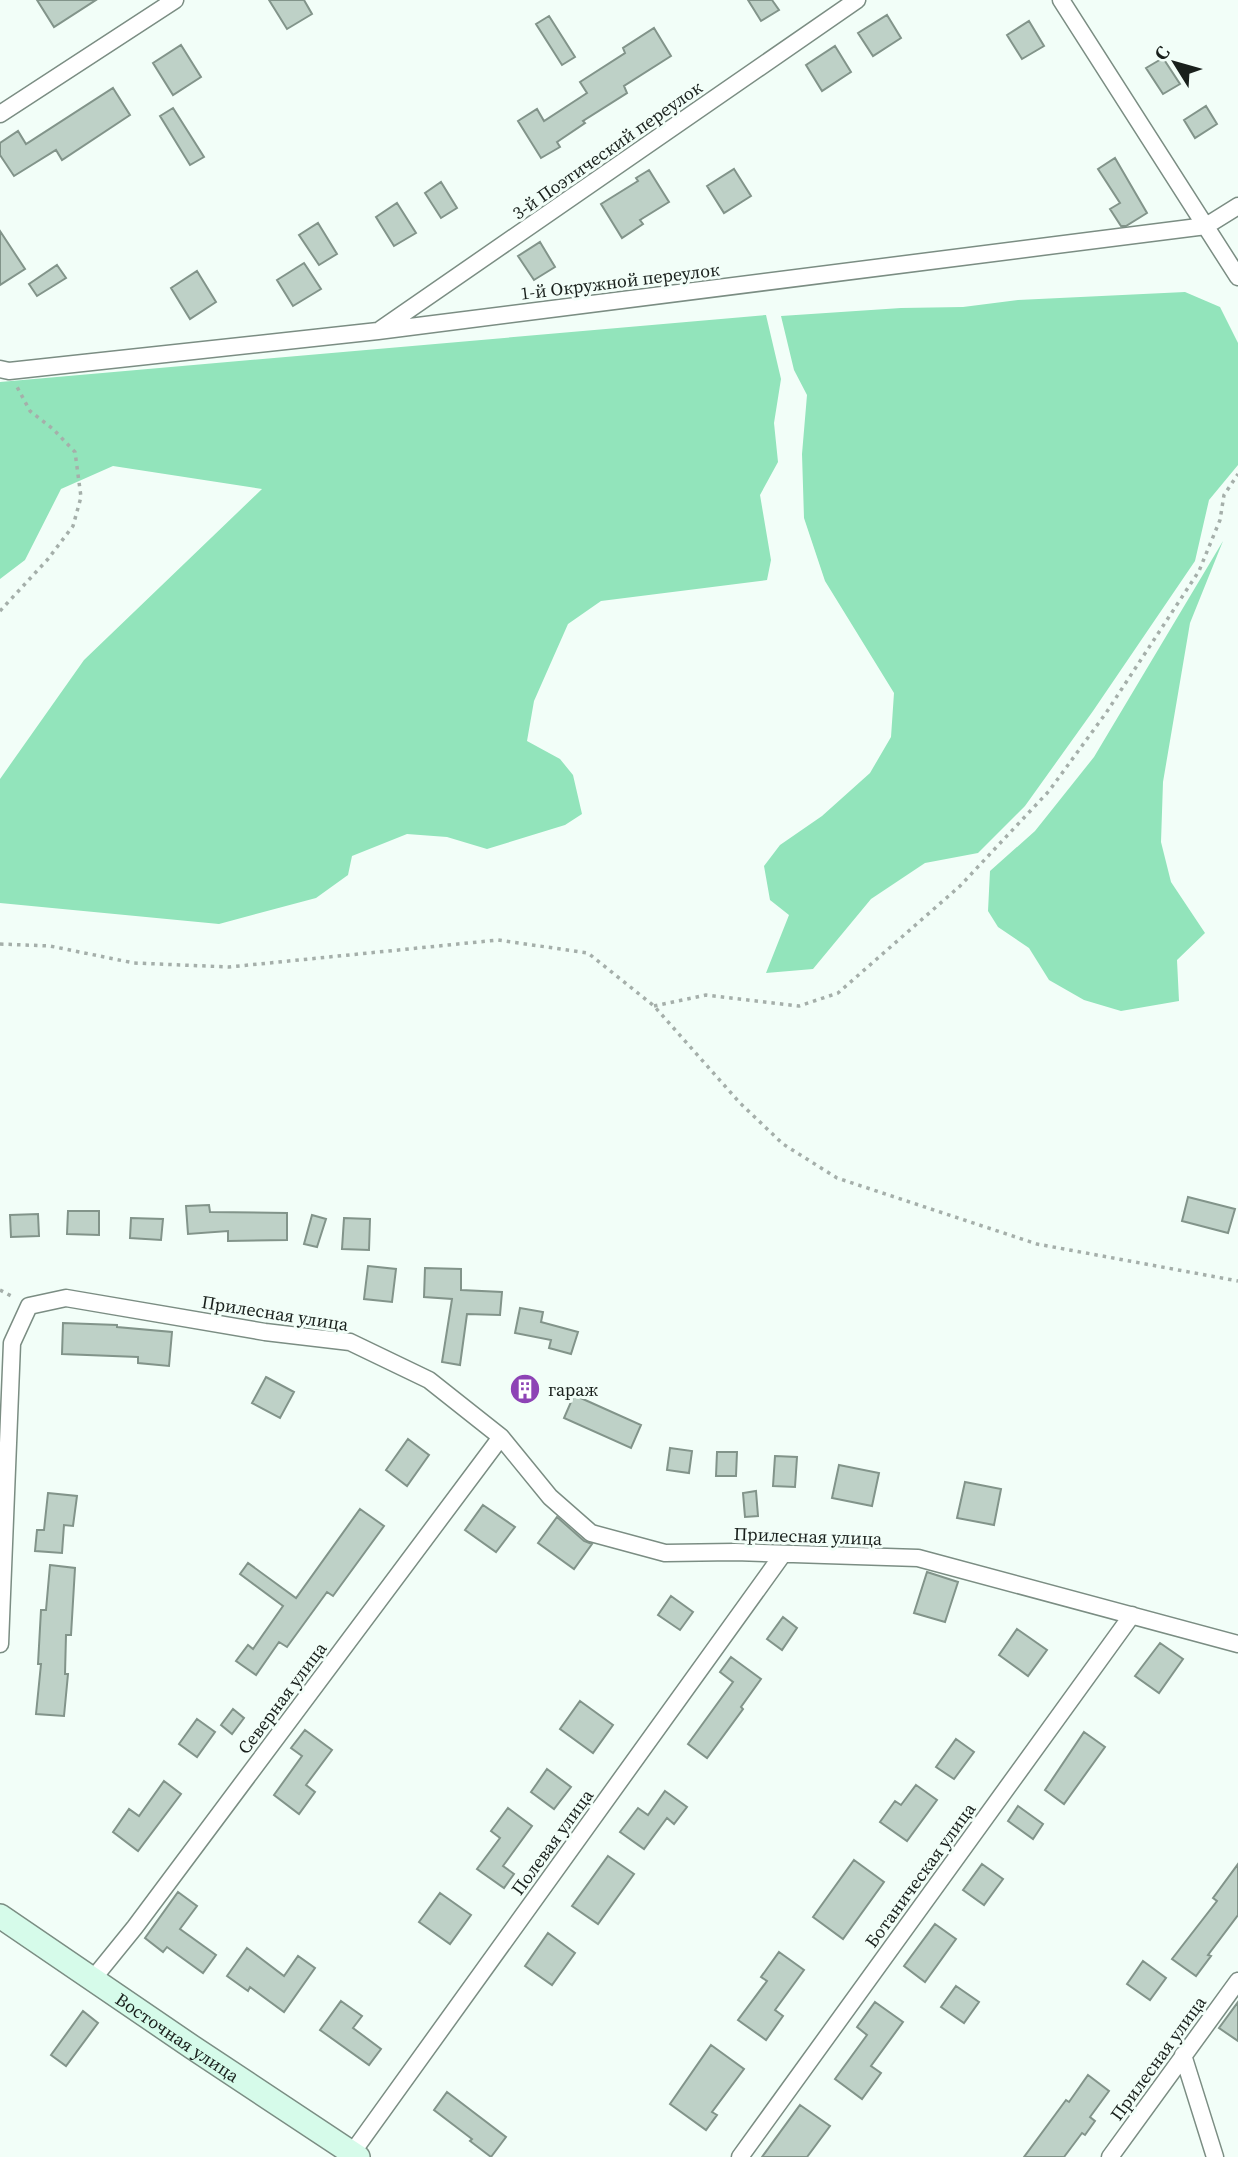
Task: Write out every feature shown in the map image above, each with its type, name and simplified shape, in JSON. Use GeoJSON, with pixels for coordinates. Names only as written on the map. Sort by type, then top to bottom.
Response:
{"type":"FeatureCollection","features":[{"type":"Feature","properties":{"kind":"street"},"geometry":{"type":"LineString","coordinates":[[0,114],[174,0]]}},
{"type":"Feature","properties":{"kind":"street","name":"3-й Поэтический переулок"},"geometry":{"type":"LineString","coordinates":[[378,331],[857,0]]}},
{"type":"Feature","properties":{"kind":"street"},"geometry":{"type":"LineString","coordinates":[[1061,0],[1238,277]]}},
{"type":"Feature","properties":{"kind":"street","name":"1-й Окружной переулок"},"geometry":{"type":"LineString","coordinates":[[4,370],[378,331],[1206,226],[1238,206]]}},
{"type":"Feature","properties":{"kind":"street","name":"Прилесная улица"},"geometry":{"type":"LineString","coordinates":[[0,1644],[12,1343],[29,1306],[66,1298],[265,1332],[350,1342],[429,1380],[501,1437],[550,1497],[591,1533],[664,1553],[734,1552],[918,1558],[1238,1644]]}},
{"type":"Feature","properties":{"kind":"street","name":"Северная улица"},"geometry":{"type":"LineString","coordinates":[[93,1980],[144,1916],[501,1437]]}},
{"type":"Feature","properties":{"kind":"street","name":"Полевая улица"},"geometry":{"type":"LineString","coordinates":[[355,2155],[783,1554]]}},
{"type":"Feature","properties":{"kind":"street","name":"Ботаническая улица"},"geometry":{"type":"LineString","coordinates":[[740,2157],[1132,1615]]}},
{"type":"Feature","properties":{"kind":"street","name":"Восточная улица"},"geometry":{"type":"LineString","coordinates":[[0,1916],[355,2155]]}},
{"type":"Feature","properties":{"kind":"street","name":"Прилесная улица"},"geometry":{"type":"LineString","coordinates":[[1110,2157],[1238,1981]]}},
{"type":"Feature","properties":{"kind":"street"},"geometry":{"type":"LineString","coordinates":[[1183,2055],[1215,2157]]}},
{"type":"Feature","properties":{"kind":"path"},"geometry":{"type":"LineString","coordinates":[[0,611],[48,559],[72,526],[81,497],[75,452],[53,429],[30,411],[4,370]]}},
{"type":"Feature","properties":{"kind":"path"},"geometry":{"type":"LineString","coordinates":[[654,1006],[706,995],[799,1006],[838,993],[960,886],[1049,792],[1106,713],[1199,571],[1220,520],[1224,495],[1238,474]]}},
{"type":"Feature","properties":{"kind":"path"},"geometry":{"type":"LineString","coordinates":[[0,944],[50,946],[134,962],[229,967],[498,940],[588,953],[654,1006],[740,1103],[783,1144],[838,1178],[1037,1244],[1238,1281]]}},
{"type":"Feature","properties":{"kind":"green space"},"geometry":{"type":"Polygon","coordinates":[[[1185,292],[1220,307],[1238,343],[1238,465],[1209,500],[1195,561],[1025,806],[978,853],[925,863],[871,899],[813,969],[766,973],[789,915],[770,900],[764,866],[780,845],[822,816],[870,773],[891,737],[894,693],[825,581],[804,518],[802,454],[807,395],[794,370],[781,316],[1185,292]]]}},
{"type":"Feature","properties":{"kind":"green space"},"geometry":{"type":"Polygon","coordinates":[[[766,315],[781,379],[774,423],[778,462],[760,495],[771,560],[767,580],[601,601],[568,624],[534,701],[527,741],[560,759],[573,775],[582,814],[565,825],[487,849],[447,837],[407,834],[352,856],[348,875],[316,898],[219,924],[0,903],[0,779],[84,660],[262,489],[113,466],[61,489],[25,560],[0,579],[0,382],[766,315]]]}},
{"type":"Feature","properties":{"kind":"green space"},"geometry":{"type":"Polygon","coordinates":[[[1223,541],[1190,623],[1163,782],[1161,842],[1171,882],[1205,933],[1177,960],[1179,1001],[1121,1011],[1084,1000],[1049,980],[1029,948],[998,927],[988,911],[990,871],[1035,831],[1094,757],[1223,541]]]}},
{"type":"Feature","properties":{"kind":"building"},"geometry":{"type":"Polygon","coordinates":[[[37,0],[96,0],[54,27],[37,0]]]}},
{"type":"Feature","properties":{"kind":"building"},"geometry":{"type":"Polygon","coordinates":[[[269,0],[304,0],[312,14],[287,29],[269,0]]]}},
{"type":"Feature","properties":{"kind":"building"},"geometry":{"type":"Polygon","coordinates":[[[748,0],[772,0],[779,10],[761,21],[748,0]]]}},
{"type":"Feature","properties":{"kind":"building"},"geometry":{"type":"Polygon","coordinates":[[[887,15],[901,38],[873,56],[858,33],[887,15]]]}},
{"type":"Feature","properties":{"kind":"building"},"geometry":{"type":"Polygon","coordinates":[[[549,16],[575,57],[562,65],[536,24],[549,16]]]}},
{"type":"Feature","properties":{"kind":"building"},"geometry":{"type":"Polygon","coordinates":[[[1029,21],[1044,46],[1022,59],[1007,35],[1029,21]]]}},
{"type":"Feature","properties":{"kind":"building"},"geometry":{"type":"Polygon","coordinates":[[[654,28],[671,56],[624,86],[627,93],[583,121],[585,123],[557,142],[560,147],[541,158],[518,121],[537,109],[544,121],[587,93],[580,82],[625,53],[623,48],[654,28]]]}},
{"type":"Feature","properties":{"kind":"building"},"geometry":{"type":"Polygon","coordinates":[[[181,45],[201,77],[173,95],[153,63],[181,45]]]}},
{"type":"Feature","properties":{"kind":"building"},"geometry":{"type":"Polygon","coordinates":[[[835,46],[851,72],[822,91],[806,65],[835,46]]]}},
{"type":"Feature","properties":{"kind":"building"},"geometry":{"type":"Polygon","coordinates":[[[1163,58],[1180,84],[1163,94],[1146,68],[1163,58]]]}},
{"type":"Feature","properties":{"kind":"building"},"geometry":{"type":"Polygon","coordinates":[[[113,88],[130,115],[62,160],[56,150],[14,176],[0,155],[0,143],[18,131],[26,144],[113,88]]]}},
{"type":"Feature","properties":{"kind":"building"},"geometry":{"type":"Polygon","coordinates":[[[1206,106],[1217,124],[1195,138],[1184,120],[1206,106]]]}},
{"type":"Feature","properties":{"kind":"building"},"geometry":{"type":"Polygon","coordinates":[[[173,108],[204,157],[190,165],[160,116],[173,108]]]}},
{"type":"Feature","properties":{"kind":"building"},"geometry":{"type":"Polygon","coordinates":[[[1115,158],[1147,213],[1126,226],[1121,226],[1110,209],[1120,203],[1098,169],[1115,158]]]}},
{"type":"Feature","properties":{"kind":"building"},"geometry":{"type":"Polygon","coordinates":[[[734,169],[751,196],[724,213],[707,186],[734,169]]]}},
{"type":"Feature","properties":{"kind":"building"},"geometry":{"type":"Polygon","coordinates":[[[649,170],[669,202],[640,220],[643,224],[622,238],[601,204],[638,181],[636,178],[649,170]]]}},
{"type":"Feature","properties":{"kind":"building"},"geometry":{"type":"Polygon","coordinates":[[[441,182],[457,208],[441,218],[425,193],[441,182]]]}},
{"type":"Feature","properties":{"kind":"building"},"geometry":{"type":"Polygon","coordinates":[[[397,203],[416,233],[394,246],[376,217],[397,203]]]}},
{"type":"Feature","properties":{"kind":"building"},"geometry":{"type":"Polygon","coordinates":[[[318,223],[337,254],[319,265],[299,235],[318,223]]]}},
{"type":"Feature","properties":{"kind":"building"},"geometry":{"type":"Polygon","coordinates":[[[0,231],[25,269],[0,285],[0,231]]]}},
{"type":"Feature","properties":{"kind":"building"},"geometry":{"type":"Polygon","coordinates":[[[540,242],[555,267],[534,280],[518,256],[540,242]]]}},
{"type":"Feature","properties":{"kind":"building"},"geometry":{"type":"Polygon","coordinates":[[[304,263],[321,289],[293,306],[277,280],[304,263]]]}},
{"type":"Feature","properties":{"kind":"building"},"geometry":{"type":"Polygon","coordinates":[[[57,265],[66,278],[37,296],[29,284],[57,265]]]}},
{"type":"Feature","properties":{"kind":"building"},"geometry":{"type":"Polygon","coordinates":[[[197,271],[216,302],[190,319],[171,288],[197,271]]]}},
{"type":"Feature","properties":{"kind":"building"},"geometry":{"type":"Polygon","coordinates":[[[1188,1197],[1235,1209],[1228,1233],[1182,1221],[1188,1197]]]}},
{"type":"Feature","properties":{"kind":"building"},"geometry":{"type":"Polygon","coordinates":[[[209,1205],[210,1212],[287,1213],[287,1240],[228,1241],[228,1231],[188,1234],[186,1206],[209,1205]]]}},
{"type":"Feature","properties":{"kind":"building"},"geometry":{"type":"Polygon","coordinates":[[[68,1211],[99,1211],[99,1235],[67,1234],[68,1211]]]}},
{"type":"Feature","properties":{"kind":"building"},"geometry":{"type":"Polygon","coordinates":[[[38,1214],[39,1236],[11,1237],[10,1215],[38,1214]]]}},
{"type":"Feature","properties":{"kind":"building"},"geometry":{"type":"Polygon","coordinates":[[[312,1215],[326,1219],[317,1247],[304,1244],[312,1215]]]}},
{"type":"Feature","properties":{"kind":"building"},"geometry":{"type":"Polygon","coordinates":[[[131,1218],[163,1219],[161,1240],[130,1238],[131,1218]]]}},
{"type":"Feature","properties":{"kind":"building"},"geometry":{"type":"Polygon","coordinates":[[[344,1218],[370,1219],[369,1250],[342,1249],[344,1218]]]}},
{"type":"Feature","properties":{"kind":"building"},"geometry":{"type":"Polygon","coordinates":[[[368,1266],[396,1269],[392,1302],[364,1299],[368,1266]]]}},
{"type":"Feature","properties":{"kind":"building"},"geometry":{"type":"Polygon","coordinates":[[[425,1268],[461,1269],[461,1290],[502,1292],[500,1315],[467,1314],[460,1365],[442,1362],[452,1299],[424,1297],[425,1268]]]}},
{"type":"Feature","properties":{"kind":"building"},"geometry":{"type":"Polygon","coordinates":[[[520,1308],[543,1312],[541,1322],[578,1332],[571,1354],[549,1348],[551,1340],[515,1333],[520,1308]]]}},
{"type":"Feature","properties":{"kind":"building"},"geometry":{"type":"Polygon","coordinates":[[[63,1323],[117,1325],[172,1332],[169,1366],[138,1363],[138,1357],[62,1354],[63,1323]]]}},
{"type":"Feature","properties":{"kind":"building"},"geometry":{"type":"Polygon","coordinates":[[[266,1377],[294,1392],[280,1418],[252,1403],[266,1377]]]}},
{"type":"Feature","properties":{"kind":"building","name":"гараж"},"geometry":{"type":"Polygon","coordinates":[[[521,1378],[536,1386],[529,1400],[514,1392],[521,1378]]]}},
{"type":"Feature","properties":{"kind":"building"},"geometry":{"type":"Polygon","coordinates":[[[574,1395],[641,1425],[631,1448],[564,1418],[574,1395]]]}},
{"type":"Feature","properties":{"kind":"building"},"geometry":{"type":"Polygon","coordinates":[[[408,1439],[429,1455],[407,1486],[386,1470],[408,1439]]]}},
{"type":"Feature","properties":{"kind":"building"},"geometry":{"type":"Polygon","coordinates":[[[670,1448],[692,1451],[689,1473],[667,1470],[670,1448]]]}},
{"type":"Feature","properties":{"kind":"building"},"geometry":{"type":"Polygon","coordinates":[[[717,1452],[737,1452],[736,1476],[716,1476],[717,1452]]]}},
{"type":"Feature","properties":{"kind":"building"},"geometry":{"type":"Polygon","coordinates":[[[775,1456],[797,1457],[795,1487],[773,1486],[775,1456]]]}},
{"type":"Feature","properties":{"kind":"building"},"geometry":{"type":"Polygon","coordinates":[[[839,1465],[879,1473],[872,1506],[832,1498],[839,1465]]]}},
{"type":"Feature","properties":{"kind":"building"},"geometry":{"type":"Polygon","coordinates":[[[965,1482],[1001,1489],[994,1525],[957,1518],[965,1482]]]}},
{"type":"Feature","properties":{"kind":"building"},"geometry":{"type":"Polygon","coordinates":[[[756,1491],[758,1516],[745,1517],[743,1493],[756,1491]]]}},
{"type":"Feature","properties":{"kind":"building"},"geometry":{"type":"Polygon","coordinates":[[[48,1493],[77,1496],[73,1526],[64,1525],[62,1553],[35,1551],[37,1530],[44,1530],[48,1493]]]}},
{"type":"Feature","properties":{"kind":"building"},"geometry":{"type":"Polygon","coordinates":[[[483,1505],[515,1527],[496,1552],[465,1530],[483,1505]]]}},
{"type":"Feature","properties":{"kind":"building"},"geometry":{"type":"Polygon","coordinates":[[[360,1509],[384,1526],[333,1596],[327,1592],[287,1647],[279,1642],[256,1675],[236,1661],[248,1645],[253,1649],[283,1606],[240,1574],[248,1563],[296,1598],[360,1509]]]}},
{"type":"Feature","properties":{"kind":"building"},"geometry":{"type":"Polygon","coordinates":[[[557,1517],[584,1541],[592,1544],[574,1569],[538,1543],[557,1517]]]}},
{"type":"Feature","properties":{"kind":"building"},"geometry":{"type":"Polygon","coordinates":[[[50,1565],[75,1568],[71,1635],[66,1635],[65,1674],[68,1674],[64,1716],[36,1714],[41,1664],[38,1664],[41,1610],[46,1610],[50,1565]]]}},
{"type":"Feature","properties":{"kind":"building"},"geometry":{"type":"Polygon","coordinates":[[[927,1572],[958,1582],[945,1622],[914,1613],[927,1572]]]}},
{"type":"Feature","properties":{"kind":"building"},"geometry":{"type":"Polygon","coordinates":[[[671,1596],[693,1612],[680,1630],[658,1615],[671,1596]]]}},
{"type":"Feature","properties":{"kind":"building"},"geometry":{"type":"Polygon","coordinates":[[[783,1617],[797,1628],[782,1650],[767,1639],[783,1617]]]}},
{"type":"Feature","properties":{"kind":"building"},"geometry":{"type":"Polygon","coordinates":[[[1017,1629],[1047,1650],[1028,1676],[999,1655],[1017,1629]]]}},
{"type":"Feature","properties":{"kind":"building"},"geometry":{"type":"Polygon","coordinates":[[[1160,1643],[1183,1659],[1159,1693],[1135,1676],[1160,1643]]]}},
{"type":"Feature","properties":{"kind":"building"},"geometry":{"type":"Polygon","coordinates":[[[731,1657],[761,1679],[707,1758],[688,1744],[733,1682],[720,1672],[731,1657]]]}},
{"type":"Feature","properties":{"kind":"building"},"geometry":{"type":"Polygon","coordinates":[[[580,1701],[613,1725],[593,1753],[560,1729],[580,1701]]]}},
{"type":"Feature","properties":{"kind":"building"},"geometry":{"type":"Polygon","coordinates":[[[233,1709],[244,1718],[232,1734],[221,1725],[233,1709]]]}},
{"type":"Feature","properties":{"kind":"building"},"geometry":{"type":"Polygon","coordinates":[[[197,1719],[215,1732],[197,1757],[179,1744],[197,1719]]]}},
{"type":"Feature","properties":{"kind":"building"},"geometry":{"type":"Polygon","coordinates":[[[305,1730],[332,1750],[306,1785],[315,1792],[299,1814],[274,1795],[302,1756],[291,1748],[305,1730]]]}},
{"type":"Feature","properties":{"kind":"building"},"geometry":{"type":"Polygon","coordinates":[[[1084,1732],[1105,1747],[1064,1804],[1045,1790],[1084,1732]]]}},
{"type":"Feature","properties":{"kind":"building"},"geometry":{"type":"Polygon","coordinates":[[[956,1739],[974,1752],[954,1779],[936,1767],[956,1739]]]}},
{"type":"Feature","properties":{"kind":"building"},"geometry":{"type":"Polygon","coordinates":[[[547,1769],[571,1787],[554,1809],[531,1792],[547,1769]]]}},
{"type":"Feature","properties":{"kind":"building"},"geometry":{"type":"Polygon","coordinates":[[[164,1781],[181,1794],[138,1851],[113,1832],[129,1809],[139,1816],[164,1781]]]}},
{"type":"Feature","properties":{"kind":"building"},"geometry":{"type":"Polygon","coordinates":[[[916,1785],[937,1800],[907,1841],[880,1822],[895,1801],[901,1805],[916,1785]]]}},
{"type":"Feature","properties":{"kind":"building"},"geometry":{"type":"Polygon","coordinates":[[[665,1791],[687,1807],[674,1824],[667,1818],[644,1849],[620,1832],[638,1808],[648,1815],[665,1791]]]}},
{"type":"Feature","properties":{"kind":"building"},"geometry":{"type":"Polygon","coordinates":[[[1018,1806],[1043,1824],[1033,1839],[1008,1821],[1018,1806]]]}},
{"type":"Feature","properties":{"kind":"building"},"geometry":{"type":"Polygon","coordinates":[[[508,1808],[532,1826],[503,1866],[514,1874],[504,1888],[477,1869],[500,1838],[491,1831],[508,1808]]]}},
{"type":"Feature","properties":{"kind":"building"},"geometry":{"type":"Polygon","coordinates":[[[608,1856],[634,1874],[598,1924],[572,1906],[608,1856]]]}},
{"type":"Feature","properties":{"kind":"building"},"geometry":{"type":"Polygon","coordinates":[[[854,1860],[884,1882],[843,1939],[813,1917],[854,1860]]]}},
{"type":"Feature","properties":{"kind":"building"},"geometry":{"type":"Polygon","coordinates":[[[982,1864],[1003,1879],[984,1905],[963,1890],[982,1864]]]}},
{"type":"Feature","properties":{"kind":"building"},"geometry":{"type":"Polygon","coordinates":[[[1238,1864],[1238,1915],[1196,1976],[1172,1959],[1217,1901],[1213,1898],[1238,1864]]]}},
{"type":"Feature","properties":{"kind":"building"},"geometry":{"type":"Polygon","coordinates":[[[178,1892],[197,1906],[180,1929],[216,1955],[203,1973],[167,1947],[163,1952],[145,1938],[178,1892]]]}},
{"type":"Feature","properties":{"kind":"building"},"geometry":{"type":"Polygon","coordinates":[[[440,1893],[471,1915],[450,1944],[419,1922],[440,1893]]]}},
{"type":"Feature","properties":{"kind":"building"},"geometry":{"type":"Polygon","coordinates":[[[935,1924],[956,1939],[925,1982],[904,1966],[935,1924]]]}},
{"type":"Feature","properties":{"kind":"building"},"geometry":{"type":"Polygon","coordinates":[[[548,1933],[575,1953],[552,1985],[525,1966],[548,1933]]]}},
{"type":"Feature","properties":{"kind":"building"},"geometry":{"type":"Polygon","coordinates":[[[247,1948],[284,1976],[298,1956],[315,1968],[284,2012],[250,1987],[248,1991],[227,1976],[247,1948]]]}},
{"type":"Feature","properties":{"kind":"building"},"geometry":{"type":"Polygon","coordinates":[[[779,1952],[804,1970],[775,2010],[783,2016],[766,2040],[738,2020],[767,1981],[761,1977],[779,1952]]]}},
{"type":"Feature","properties":{"kind":"building"},"geometry":{"type":"Polygon","coordinates":[[[1143,1961],[1166,1978],[1150,2000],[1127,1984],[1143,1961]]]}},
{"type":"Feature","properties":{"kind":"building"},"geometry":{"type":"Polygon","coordinates":[[[956,1986],[979,2002],[964,2023],[941,2007],[956,1986]]]}},
{"type":"Feature","properties":{"kind":"building"},"geometry":{"type":"Polygon","coordinates":[[[341,2001],[362,2016],[353,2028],[381,2049],[369,2065],[320,2030],[341,2001]]]}},
{"type":"Feature","properties":{"kind":"building"},"geometry":{"type":"Polygon","coordinates":[[[875,2002],[903,2022],[871,2066],[881,2073],[862,2099],[835,2079],[867,2035],[857,2027],[875,2002]]]}},
{"type":"Feature","properties":{"kind":"building"},"geometry":{"type":"Polygon","coordinates":[[[1238,2002],[1238,2041],[1219,2028],[1238,2002]]]}},
{"type":"Feature","properties":{"kind":"building"},"geometry":{"type":"Polygon","coordinates":[[[83,2011],[98,2023],[66,2066],[51,2055],[83,2011]]]}},
{"type":"Feature","properties":{"kind":"building"},"geometry":{"type":"Polygon","coordinates":[[[711,2045],[744,2069],[712,2112],[717,2115],[706,2130],[670,2104],[711,2045]]]}},
{"type":"Feature","properties":{"kind":"building"},"geometry":{"type":"Polygon","coordinates":[[[1088,2075],[1109,2091],[1090,2117],[1095,2121],[1085,2135],[1082,2133],[1064,2157],[1024,2157],[1066,2100],[1069,2102],[1088,2075]]]}},
{"type":"Feature","properties":{"kind":"building"},"geometry":{"type":"Polygon","coordinates":[[[447,2092],[506,2137],[491,2157],[434,2110],[447,2092]]]}},
{"type":"Feature","properties":{"kind":"building"},"geometry":{"type":"Polygon","coordinates":[[[800,2105],[830,2126],[807,2157],[762,2157],[800,2105]]]}},
{"type":"Feature","properties":{"kind":"place","name":"гараж"},"geometry":{"type":"Point","coordinates":[525,1389]}}]}
